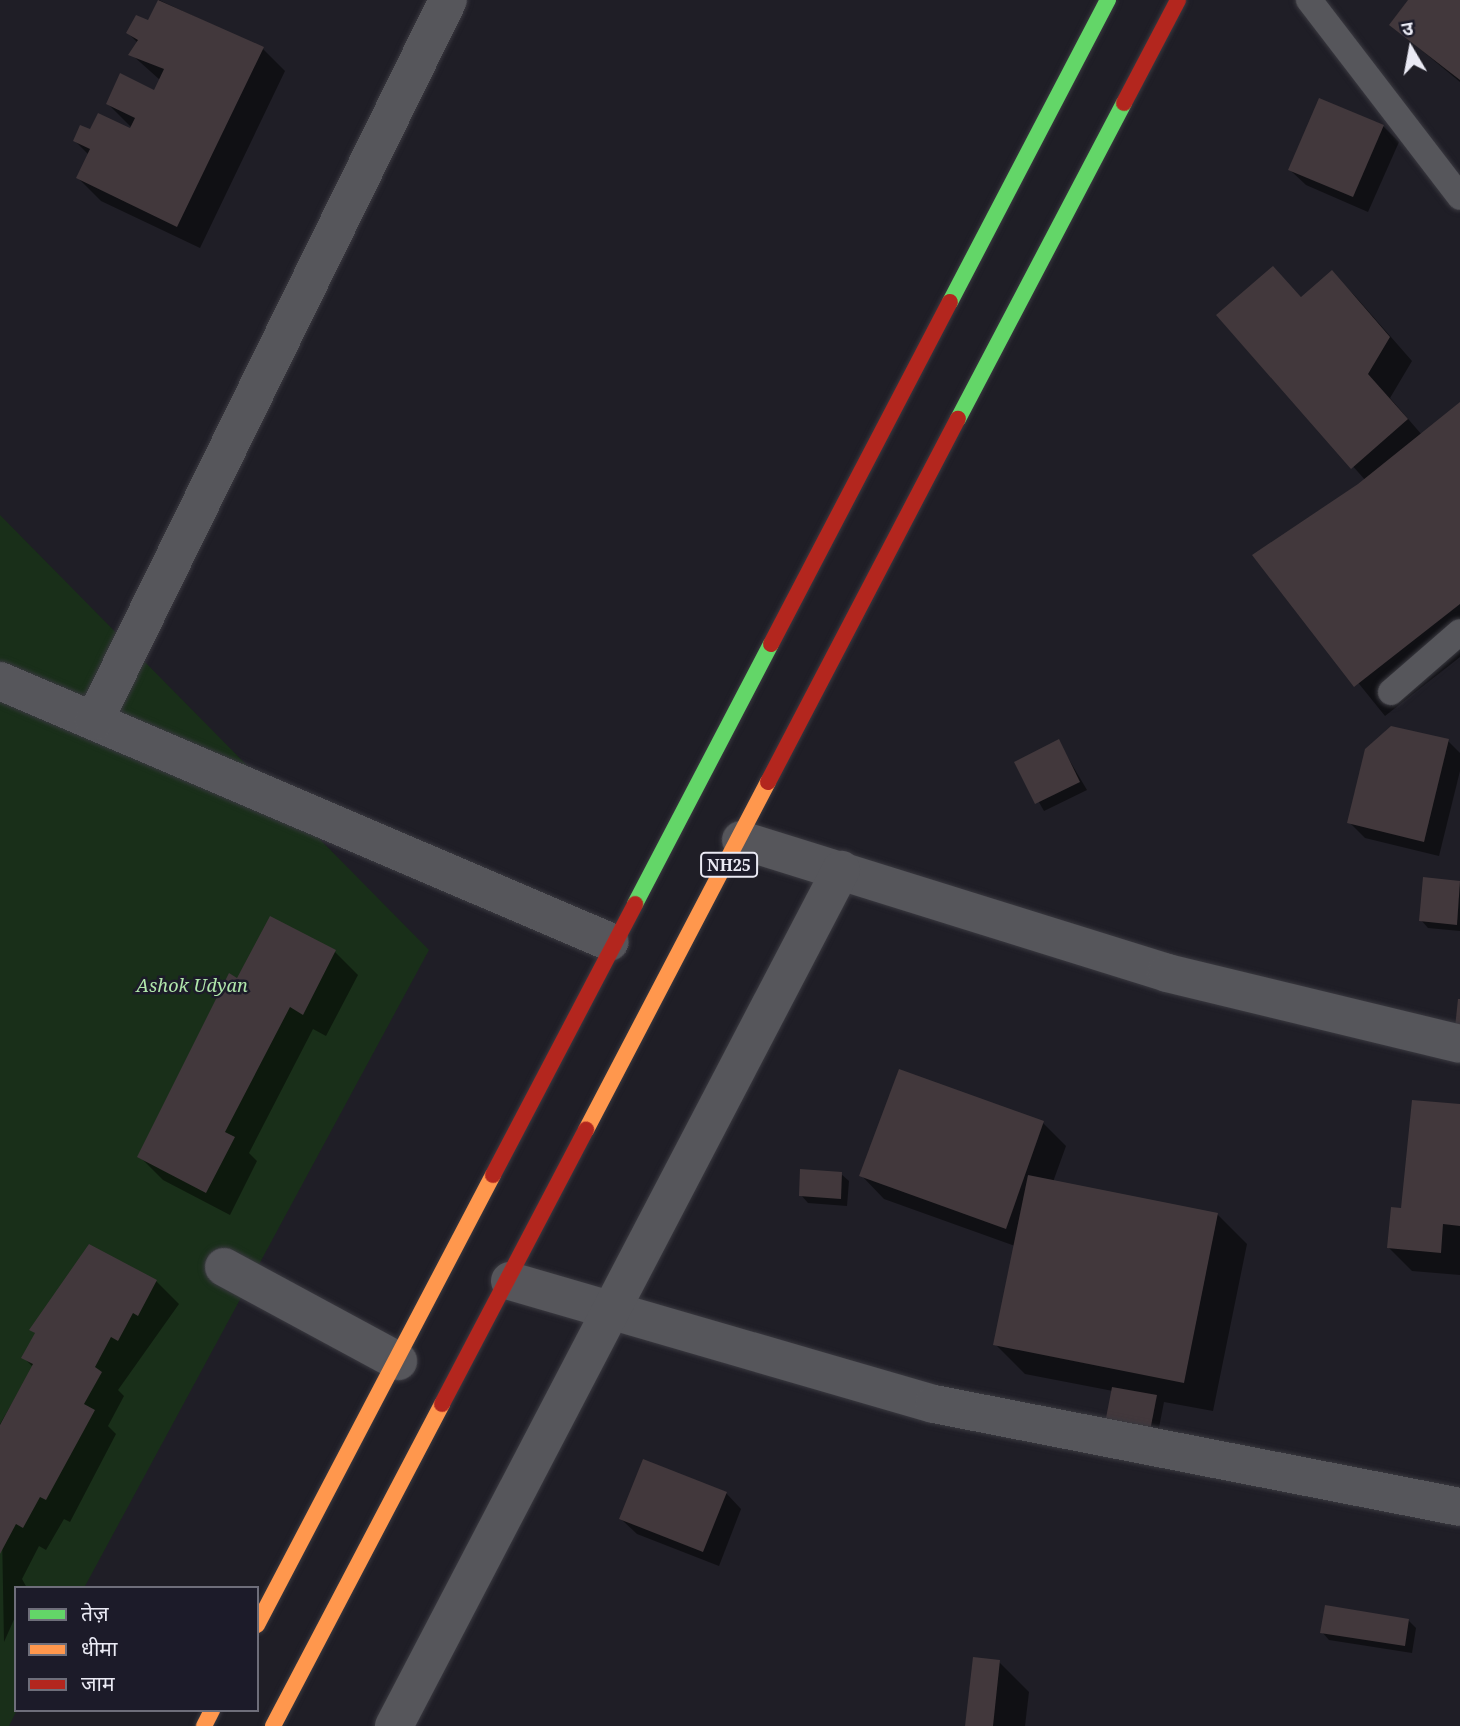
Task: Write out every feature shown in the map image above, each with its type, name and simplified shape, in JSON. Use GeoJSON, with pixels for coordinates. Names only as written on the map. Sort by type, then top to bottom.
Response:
{"type":"FeatureCollection","features":[{"type":"Feature","properties":{"kind":"main road"},"geometry":{"type":"LineString","coordinates":[[259,1621],[398,1361],[610,942],[1108,0]]}},
{"type":"Feature","properties":{"kind":"main road","name":"NH25"},"geometry":{"type":"LineString","coordinates":[[273,1726],[741,841],[1178,0]]}},
{"type":"Feature","properties":{"kind":"street"},"geometry":{"type":"LineString","coordinates":[[94,720],[449,0]]}},
{"type":"Feature","properties":{"kind":"street"},"geometry":{"type":"LineString","coordinates":[[0,681],[610,942]]}},
{"type":"Feature","properties":{"kind":"street"},"geometry":{"type":"LineString","coordinates":[[741,841],[841,870],[1167,974],[1460,1044]]}},
{"type":"Feature","properties":{"kind":"street"},"geometry":{"type":"LineString","coordinates":[[394,1726],[841,870]]}},
{"type":"Feature","properties":{"kind":"street"},"geometry":{"type":"LineString","coordinates":[[224,1267],[398,1361]]}},
{"type":"Feature","properties":{"kind":"street"},"geometry":{"type":"LineString","coordinates":[[510,1281],[934,1404],[1460,1507]]}},
{"type":"Feature","properties":{"kind":"lane"},"geometry":{"type":"LineString","coordinates":[[1309,0],[1460,197]]}},
{"type":"Feature","properties":{"kind":"lane"},"geometry":{"type":"LineString","coordinates":[[1391,692],[1460,632]]}},
{"type":"Feature","properties":{"kind":"green space","name":"Ashok Udyan"},"geometry":{"type":"Polygon","coordinates":[[[0,515],[429,950],[85,1586],[14,1586],[16,1712],[9,1726],[0,1726],[0,515]]]}},
{"type":"Feature","properties":{"kind":"building"},"geometry":{"type":"Polygon","coordinates":[[[158,0],[264,47],[177,227],[76,178],[90,149],[73,141],[80,125],[90,129],[98,113],[130,128],[135,118],[106,104],[120,73],[154,90],[164,69],[128,55],[138,40],[126,33],[136,15],[148,20],[158,0]]]}},
{"type":"Feature","properties":{"kind":"building"},"geometry":{"type":"Polygon","coordinates":[[[1408,0],[1460,0],[1460,80],[1389,25],[1408,0]]]}},
{"type":"Feature","properties":{"kind":"building"},"geometry":{"type":"Polygon","coordinates":[[[1319,98],[1384,125],[1353,197],[1288,170],[1319,98]]]}},
{"type":"Feature","properties":{"kind":"building"},"geometry":{"type":"Polygon","coordinates":[[[1273,266],[1301,297],[1332,270],[1390,337],[1368,374],[1408,419],[1351,469],[1216,315],[1273,266]]]}},
{"type":"Feature","properties":{"kind":"building"},"geometry":{"type":"Polygon","coordinates":[[[1460,402],[1460,604],[1354,687],[1252,555],[1358,484],[1460,402]]]}},
{"type":"Feature","properties":{"kind":"building"},"geometry":{"type":"Polygon","coordinates":[[[1391,726],[1449,739],[1424,842],[1347,823],[1365,749],[1391,726]]]}},
{"type":"Feature","properties":{"kind":"building"},"geometry":{"type":"Polygon","coordinates":[[[1059,739],[1080,782],[1035,804],[1014,762],[1059,739]]]}},
{"type":"Feature","properties":{"kind":"building"},"geometry":{"type":"Polygon","coordinates":[[[1423,877],[1460,881],[1457,925],[1419,921],[1423,877]]]}},
{"type":"Feature","properties":{"kind":"building"},"geometry":{"type":"Polygon","coordinates":[[[270,916],[336,950],[303,1015],[290,1007],[225,1132],[235,1137],[206,1193],[137,1157],[229,973],[237,978],[270,916]]]}},
{"type":"Feature","properties":{"kind":"building"},"geometry":{"type":"Polygon","coordinates":[[[1458,999],[1460,1028],[1455,1028],[1458,999]]]}},
{"type":"Feature","properties":{"kind":"building"},"geometry":{"type":"Polygon","coordinates":[[[899,1069],[1044,1121],[1006,1229],[859,1176],[899,1069]]]}},
{"type":"Feature","properties":{"kind":"building"},"geometry":{"type":"Polygon","coordinates":[[[1412,1100],[1460,1104],[1460,1226],[1443,1224],[1441,1253],[1387,1248],[1391,1207],[1401,1208],[1412,1100]]]}},
{"type":"Feature","properties":{"kind":"building"},"geometry":{"type":"Polygon","coordinates":[[[800,1169],[842,1172],[841,1199],[799,1196],[800,1169]]]}},
{"type":"Feature","properties":{"kind":"building"},"geometry":{"type":"Polygon","coordinates":[[[1028,1175],[1218,1213],[1184,1383],[993,1345],[1028,1175]]]}},
{"type":"Feature","properties":{"kind":"building"},"geometry":{"type":"Polygon","coordinates":[[[89,1244],[157,1280],[138,1316],[133,1313],[118,1341],[111,1337],[95,1367],[102,1372],[84,1404],[95,1410],[46,1500],[40,1497],[23,1528],[16,1524],[0,1554],[0,1425],[33,1364],[21,1358],[35,1333],[29,1330],[89,1244]]]}},
{"type":"Feature","properties":{"kind":"building"},"geometry":{"type":"Polygon","coordinates":[[[1112,1387],[1157,1395],[1150,1431],[1105,1423],[1112,1387]]]}},
{"type":"Feature","properties":{"kind":"building"},"geometry":{"type":"Polygon","coordinates":[[[643,1459],[727,1492],[703,1552],[619,1519],[643,1459]]]}},
{"type":"Feature","properties":{"kind":"building"},"geometry":{"type":"Polygon","coordinates":[[[1325,1605],[1409,1619],[1405,1646],[1320,1633],[1325,1605]]]}},
{"type":"Feature","properties":{"kind":"building"},"geometry":{"type":"Polygon","coordinates":[[[973,1657],[1000,1660],[993,1726],[965,1726],[973,1657]]]}},
{"type":"Feature","properties":{"kind":"traffic: fast"},"geometry":{"type":"LineString","coordinates":[[950,302],[1108,0]]}},
{"type":"Feature","properties":{"kind":"traffic: fast"},"geometry":{"type":"LineString","coordinates":[[958,419],[1124,103]]}},
{"type":"Feature","properties":{"kind":"traffic: fast"},"geometry":{"type":"LineString","coordinates":[[635,904],[771,644]]}},
{"type":"Feature","properties":{"kind":"traffic: slow"},"geometry":{"type":"LineString","coordinates":[[586,1130],[768,782]]}},
{"type":"Feature","properties":{"kind":"traffic: slow"},"geometry":{"type":"LineString","coordinates":[[259,1621],[493,1175]]}},
{"type":"Feature","properties":{"kind":"traffic: slow"},"geometry":{"type":"LineString","coordinates":[[273,1726],[442,1404]]}},
{"type":"Feature","properties":{"kind":"traffic: slow"},"geometry":{"type":"LineString","coordinates":[[204,1726],[211,1712]]}},
{"type":"Feature","properties":{"kind":"traffic: jam"},"geometry":{"type":"LineString","coordinates":[[1124,103],[1178,0]]}},
{"type":"Feature","properties":{"kind":"traffic: jam"},"geometry":{"type":"LineString","coordinates":[[771,644],[950,302]]}},
{"type":"Feature","properties":{"kind":"traffic: jam"},"geometry":{"type":"LineString","coordinates":[[768,782],[958,419]]}},
{"type":"Feature","properties":{"kind":"traffic: jam"},"geometry":{"type":"LineString","coordinates":[[493,1175],[635,904]]}},
{"type":"Feature","properties":{"kind":"traffic: jam"},"geometry":{"type":"LineString","coordinates":[[442,1404],[586,1130]]}}]}
